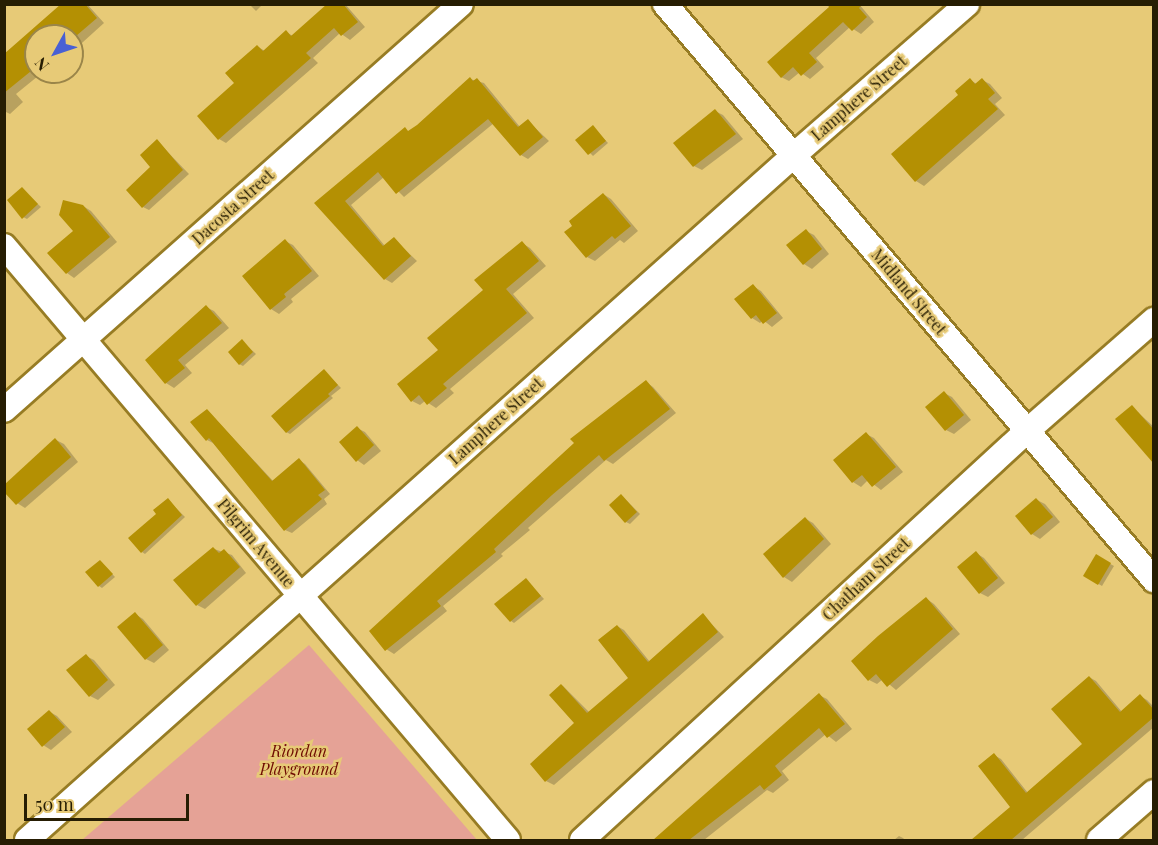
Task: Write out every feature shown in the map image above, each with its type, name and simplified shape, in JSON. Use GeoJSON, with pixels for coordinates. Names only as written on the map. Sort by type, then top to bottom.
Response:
{"type":"FeatureCollection","features":[{"type":"Feature","properties":{"kind":"street","name":"Dacosta Street"},"geometry":{"type":"LineString","coordinates":[[4,410],[461,4]]}},
{"type":"Feature","properties":{"kind":"street","name":"Midland Street"},"geometry":{"type":"LineString","coordinates":[[665,4],[1154,580]]}},
{"type":"Feature","properties":{"kind":"street","name":"Lamphere Street"},"geometry":{"type":"LineString","coordinates":[[27,840],[793,156],[967,4]]}},
{"type":"Feature","properties":{"kind":"street","name":"Pilgrim Avenue"},"geometry":{"type":"LineString","coordinates":[[4,246],[508,840]]}},
{"type":"Feature","properties":{"kind":"street","name":"Chatham Street"},"geometry":{"type":"LineString","coordinates":[[582,840],[1027,431],[1154,320]]}},
{"type":"Feature","properties":{"kind":"street"},"geometry":{"type":"LineString","coordinates":[[1099,840],[1154,792]]}},
{"type":"Feature","properties":{"kind":"green space","name":"Riordan Playground"},"geometry":{"type":"Polygon","coordinates":[[[309,645],[477,840],[82,840],[309,645]]]}},
{"type":"Feature","properties":{"kind":"building"},"geometry":{"type":"Polygon","coordinates":[[[61,4],[85,4],[97,18],[84,29],[84,24],[38,24],[61,4]]]}},
{"type":"Feature","properties":{"kind":"building"},"geometry":{"type":"Polygon","coordinates":[[[327,4],[343,4],[358,22],[341,36],[334,28],[306,53],[311,58],[218,140],[197,116],[234,83],[225,73],[257,45],[263,51],[286,30],[291,36],[327,4]]]}},
{"type":"Feature","properties":{"kind":"building"},"geometry":{"type":"Polygon","coordinates":[[[827,4],[863,4],[859,8],[867,17],[852,31],[843,22],[809,53],[817,62],[801,76],[793,67],[781,78],[767,62],[829,7],[827,4]]]}},
{"type":"Feature","properties":{"kind":"building"},"geometry":{"type":"Polygon","coordinates":[[[24,36],[24,77],[4,93],[4,54],[24,36]]]}},
{"type":"Feature","properties":{"kind":"building"},"geometry":{"type":"Polygon","coordinates":[[[470,77],[473,81],[477,78],[518,127],[528,119],[543,137],[520,156],[488,119],[396,194],[378,172],[345,201],[383,246],[394,237],[411,256],[384,280],[314,203],[405,127],[408,131],[417,125],[470,77]]]}},
{"type":"Feature","properties":{"kind":"building"},"geometry":{"type":"Polygon","coordinates":[[[970,78],[975,84],[982,78],[995,93],[988,99],[998,109],[915,182],[891,154],[958,95],[955,91],[970,78]]]}},
{"type":"Feature","properties":{"kind":"building"},"geometry":{"type":"Polygon","coordinates":[[[715,109],[736,134],[693,167],[673,143],[715,109]]]}},
{"type":"Feature","properties":{"kind":"building"},"geometry":{"type":"Polygon","coordinates":[[[593,125],[606,141],[588,155],[575,140],[593,125]]]}},
{"type":"Feature","properties":{"kind":"building"},"geometry":{"type":"Polygon","coordinates":[[[157,139],[183,170],[142,208],[126,190],[150,167],[140,155],[157,139]]]}},
{"type":"Feature","properties":{"kind":"building"},"geometry":{"type":"Polygon","coordinates":[[[22,187],[38,204],[22,219],[7,200],[22,187]]]}},
{"type":"Feature","properties":{"kind":"building"},"geometry":{"type":"Polygon","coordinates":[[[603,193],[631,226],[615,239],[612,236],[586,258],[564,232],[572,226],[569,221],[603,193]]]}},
{"type":"Feature","properties":{"kind":"building"},"geometry":{"type":"Polygon","coordinates":[[[63,200],[83,205],[110,237],[66,274],[47,253],[73,231],[59,215],[63,200]]]}},
{"type":"Feature","properties":{"kind":"building"},"geometry":{"type":"Polygon","coordinates":[[[806,229],[822,249],[803,265],[786,245],[806,229]]]}},
{"type":"Feature","properties":{"kind":"building"},"geometry":{"type":"Polygon","coordinates":[[[285,239],[312,271],[284,294],[286,297],[270,310],[242,276],[285,239]]]}},
{"type":"Feature","properties":{"kind":"building"},"geometry":{"type":"Polygon","coordinates":[[[522,241],[539,261],[506,289],[527,313],[443,384],[447,388],[427,405],[419,395],[411,402],[397,384],[438,350],[427,338],[483,290],[474,280],[522,241]]]}},
{"type":"Feature","properties":{"kind":"building"},"geometry":{"type":"Polygon","coordinates":[[[753,284],[777,313],[763,324],[756,315],[751,319],[734,299],[753,284]]]}},
{"type":"Feature","properties":{"kind":"building"},"geometry":{"type":"Polygon","coordinates":[[[206,305],[222,323],[178,360],[185,368],[165,384],[145,360],[206,305]]]}},
{"type":"Feature","properties":{"kind":"building"},"geometry":{"type":"Polygon","coordinates":[[[242,339],[253,352],[239,365],[228,352],[242,339]]]}},
{"type":"Feature","properties":{"kind":"building"},"geometry":{"type":"Polygon","coordinates":[[[324,369],[338,385],[328,394],[330,396],[286,433],[271,416],[324,369]]]}},
{"type":"Feature","properties":{"kind":"building"},"geometry":{"type":"Polygon","coordinates":[[[646,380],[670,409],[604,461],[599,455],[494,549],[496,552],[437,601],[441,606],[385,651],[369,631],[574,443],[570,439],[646,380]]]}},
{"type":"Feature","properties":{"kind":"building"},"geometry":{"type":"Polygon","coordinates":[[[944,391],[964,415],[945,431],[925,407],[944,391]]]}},
{"type":"Feature","properties":{"kind":"building"},"geometry":{"type":"Polygon","coordinates":[[[1132,405],[1154,430],[1154,464],[1115,419],[1132,405]]]}},
{"type":"Feature","properties":{"kind":"building"},"geometry":{"type":"Polygon","coordinates":[[[207,409],[272,481],[299,458],[325,490],[318,495],[322,499],[284,531],[209,438],[206,441],[190,422],[207,409]]]}},
{"type":"Feature","properties":{"kind":"building"},"geometry":{"type":"Polygon","coordinates":[[[357,426],[374,445],[356,462],[339,442],[357,426]]]}},
{"type":"Feature","properties":{"kind":"building"},"geometry":{"type":"Polygon","coordinates":[[[866,432],[896,467],[872,487],[862,475],[852,483],[833,460],[866,432]]]}},
{"type":"Feature","properties":{"kind":"building"},"geometry":{"type":"Polygon","coordinates":[[[55,438],[71,457],[16,505],[4,492],[4,485],[55,438]]]}},
{"type":"Feature","properties":{"kind":"building"},"geometry":{"type":"Polygon","coordinates":[[[621,494],[637,512],[625,523],[609,505],[621,494]]]}},
{"type":"Feature","properties":{"kind":"building"},"geometry":{"type":"Polygon","coordinates":[[[168,498],[182,515],[141,553],[128,538],[156,514],[153,510],[168,498]]]}},
{"type":"Feature","properties":{"kind":"building"},"geometry":{"type":"Polygon","coordinates":[[[1036,498],[1053,517],[1031,535],[1015,516],[1036,498]]]}},
{"type":"Feature","properties":{"kind":"building"},"geometry":{"type":"Polygon","coordinates":[[[805,517],[824,539],[783,578],[763,554],[805,517]]]}},
{"type":"Feature","properties":{"kind":"building"},"geometry":{"type":"Polygon","coordinates":[[[213,547],[219,553],[224,549],[240,567],[196,606],[173,580],[213,547]]]}},
{"type":"Feature","properties":{"kind":"building"},"geometry":{"type":"Polygon","coordinates":[[[976,551],[998,578],[979,594],[957,567],[976,551]]]}},
{"type":"Feature","properties":{"kind":"building"},"geometry":{"type":"Polygon","coordinates":[[[1096,554],[1111,563],[1098,585],[1083,576],[1096,554]]]}},
{"type":"Feature","properties":{"kind":"building"},"geometry":{"type":"Polygon","coordinates":[[[100,560],[113,574],[98,587],[85,572],[100,560]]]}},
{"type":"Feature","properties":{"kind":"building"},"geometry":{"type":"Polygon","coordinates":[[[526,578],[541,596],[510,622],[494,604],[526,578]]]}},
{"type":"Feature","properties":{"kind":"building"},"geometry":{"type":"Polygon","coordinates":[[[926,597],[953,629],[887,687],[876,674],[868,681],[851,661],[926,597]]]}},
{"type":"Feature","properties":{"kind":"building"},"geometry":{"type":"Polygon","coordinates":[[[135,612],[163,645],[145,660],[117,627],[135,612]]]}},
{"type":"Feature","properties":{"kind":"building"},"geometry":{"type":"Polygon","coordinates":[[[703,613],[718,632],[545,782],[530,764],[574,723],[549,695],[561,684],[587,713],[628,678],[598,640],[617,625],[648,662],[703,613]]]}},
{"type":"Feature","properties":{"kind":"building"},"geometry":{"type":"Polygon","coordinates":[[[86,654],[108,680],[89,697],[66,670],[86,654]]]}},
{"type":"Feature","properties":{"kind":"building"},"geometry":{"type":"Polygon","coordinates":[[[1089,676],[1120,712],[1140,694],[1154,710],[1154,717],[1011,840],[971,840],[1010,807],[978,766],[994,753],[1026,793],[1082,744],[1051,709],[1089,676]]]}},
{"type":"Feature","properties":{"kind":"building"},"geometry":{"type":"Polygon","coordinates":[[[819,693],[845,724],[827,738],[819,728],[775,766],[782,775],[764,790],[760,785],[689,840],[653,840],[819,693]]]}},
{"type":"Feature","properties":{"kind":"building"},"geometry":{"type":"Polygon","coordinates":[[[49,710],[65,727],[42,747],[27,729],[49,710]]]}}]}
